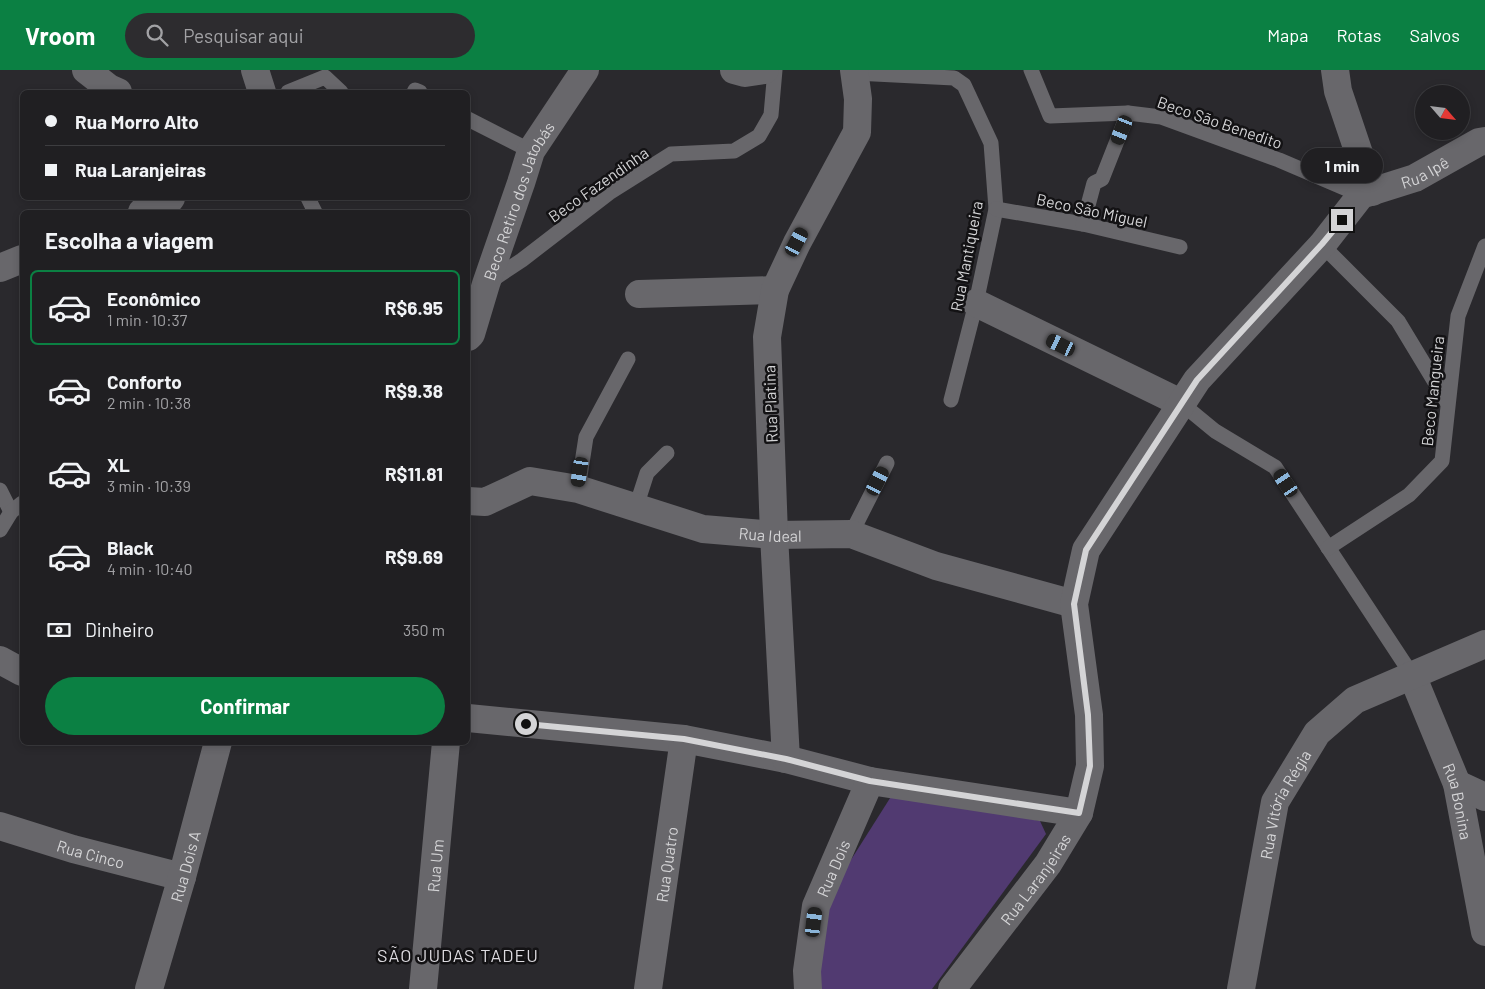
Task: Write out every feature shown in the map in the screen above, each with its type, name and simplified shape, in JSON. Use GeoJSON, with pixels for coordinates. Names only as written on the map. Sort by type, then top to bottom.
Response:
{"type":"FeatureCollection","features":[{"type":"Feature","properties":{"kind":"street"},"geometry":{"type":"LineString","coordinates":[[86,70],[114,90]]}},
{"type":"Feature","properties":{"kind":"street"},"geometry":{"type":"LineString","coordinates":[[255,70],[261,90]]}},
{"type":"Feature","properties":{"kind":"street","name":"Beco Retiro dos Jatobás"},"geometry":{"type":"LineString","coordinates":[[470,335],[530,151],[584,70]]}},
{"type":"Feature","properties":{"kind":"street"},"geometry":{"type":"LineString","coordinates":[[734,70],[745,73],[765,70]]}},
{"type":"Feature","properties":{"kind":"street"},"geometry":{"type":"LineString","coordinates":[[1335,70],[1338,91],[1367,194]]}},
{"type":"Feature","properties":{"kind":"street","name":"Rua Platina"},"geometry":{"type":"LineString","coordinates":[[786,759],[774,535],[767,337],[775,290],[797,242],[857,132],[858,99],[855,72]]}},
{"type":"Feature","properties":{"kind":"street","name":"Rua Ipê"},"geometry":{"type":"LineString","coordinates":[[1367,194],[1415,178],[1479,142],[1485,141]]}},
{"type":"Feature","properties":{"kind":"street","name":"Rua Laranjeiras"},"geometry":{"type":"LineString","coordinates":[[952,989],[1048,864],[1079,813],[1090,766],[1089,724],[1074,604],[1086,550],[1197,380],[1367,194]]}},
{"type":"Feature","properties":{"kind":"street"},"geometry":{"type":"LineString","coordinates":[[148,210],[167,203],[169,200]]}},
{"type":"Feature","properties":{"kind":"street"},"geometry":{"type":"LineString","coordinates":[[0,268],[20,261]]}},
{"type":"Feature","properties":{"kind":"street"},"geometry":{"type":"LineString","coordinates":[[639,294],[775,290]]}},
{"type":"Feature","properties":{"kind":"street"},"geometry":{"type":"LineString","coordinates":[[976,303],[1181,403]]}},
{"type":"Feature","properties":{"kind":"street","name":"Rua Ideal"},"geometry":{"type":"LineString","coordinates":[[470,501],[484,502],[530,481],[578,489],[703,529],[774,535],[851,534],[936,566],[1074,604]]}},
{"type":"Feature","properties":{"kind":"street","name":"Rua Vitória Régia"},"geometry":{"type":"LineString","coordinates":[[1241,989],[1274,802],[1317,733],[1355,700],[1485,644]]}},
{"type":"Feature","properties":{"kind":"street"},"geometry":{"type":"LineString","coordinates":[[0,660],[20,671]]}},
{"type":"Feature","properties":{"kind":"street","name":"Rua Bonina"},"geometry":{"type":"LineString","coordinates":[[1412,675],[1456,784],[1485,932]]}},
{"type":"Feature","properties":{"kind":"street"},"geometry":{"type":"LineString","coordinates":[[470,718],[684,739],[786,759],[870,781],[1079,813]]}},
{"type":"Feature","properties":{"kind":"street","name":"Rua Quatro"},"geometry":{"type":"LineString","coordinates":[[648,989],[684,739]]}},
{"type":"Feature","properties":{"kind":"street","name":"Rua Dois A"},"geometry":{"type":"LineString","coordinates":[[149,989],[182,878],[217,745]]}},
{"type":"Feature","properties":{"kind":"street","name":"Rua Um"},"geometry":{"type":"LineString","coordinates":[[423,989],[446,745]]}},
{"type":"Feature","properties":{"kind":"street","name":"Rua Dois"},"geometry":{"type":"LineString","coordinates":[[808,989],[807,971],[816,906],[870,781]]}},
{"type":"Feature","properties":{"kind":"street"},"geometry":{"type":"LineString","coordinates":[[1456,784],[1485,797]]}},
{"type":"Feature","properties":{"kind":"street","name":"Rua Cinco"},"geometry":{"type":"LineString","coordinates":[[0,826],[73,849],[182,878]]}},
{"type":"Feature","properties":{"kind":"lane","name":"Beco Fazendinha"},"geometry":{"type":"LineString","coordinates":[[486,284],[522,260],[609,193],[672,154],[734,150],[759,136],[771,115],[774,70]]}},
{"type":"Feature","properties":{"kind":"lane","name":"Beco São Benedito"},"geometry":{"type":"LineString","coordinates":[[1031,70],[1050,116],[1128,113],[1160,117],[1367,194]]}},
{"type":"Feature","properties":{"kind":"lane","name":"Rua Mantiqueira"},"geometry":{"type":"LineString","coordinates":[[855,72],[954,78],[964,85],[991,143],[996,209],[976,303],[951,400]]}},
{"type":"Feature","properties":{"kind":"lane"},"geometry":{"type":"LineString","coordinates":[[293,90],[325,77],[339,90]]}},
{"type":"Feature","properties":{"kind":"lane"},"geometry":{"type":"LineString","coordinates":[[1083,224],[1094,183],[1102,179],[1128,113]]}},
{"type":"Feature","properties":{"kind":"lane"},"geometry":{"type":"LineString","coordinates":[[470,120],[530,151]]}},
{"type":"Feature","properties":{"kind":"lane","name":"Beco São Miguel"},"geometry":{"type":"LineString","coordinates":[[996,209],[1083,224],[1180,247]]}},
{"type":"Feature","properties":{"kind":"lane"},"geometry":{"type":"LineString","coordinates":[[1322,244],[1398,322],[1447,402]]}},
{"type":"Feature","properties":{"kind":"lane","name":"Beco Mangueira"},"geometry":{"type":"LineString","coordinates":[[1328,548],[1409,495],[1442,461],[1447,402],[1458,316],[1485,246]]}},
{"type":"Feature","properties":{"kind":"lane"},"geometry":{"type":"LineString","coordinates":[[578,489],[586,437],[628,359]]}},
{"type":"Feature","properties":{"kind":"lane"},"geometry":{"type":"LineString","coordinates":[[1181,403],[1216,431],[1275,467],[1412,675]]}},
{"type":"Feature","properties":{"kind":"lane"},"geometry":{"type":"LineString","coordinates":[[636,507],[647,473],[667,452]]}},
{"type":"Feature","properties":{"kind":"lane"},"geometry":{"type":"LineString","coordinates":[[851,534],[887,463]]}},
{"type":"Feature","properties":{"kind":"lane"},"geometry":{"type":"LineString","coordinates":[[0,490],[17,508],[0,530]]}},
{"type":"Feature","properties":{"kind":"shaded area"},"geometry":{"type":"Polygon","coordinates":[[[903,792],[1040,821],[1046,834],[932,989],[817,989],[823,904],[892,795],[903,792]]]}},
{"type":"Feature","properties":{"kind":"district","name":"SÃO JUDAS TADEU"},"geometry":{"type":"Point","coordinates":[458,955]}},
{"type":"Feature","properties":{"kind":"route"},"geometry":{"type":"LineString","coordinates":[[526,724],[684,739],[786,759],[870,781],[1079,813],[1090,766],[1088,715],[1074,604],[1086,550],[1197,380],[1342,220]]}}]}
